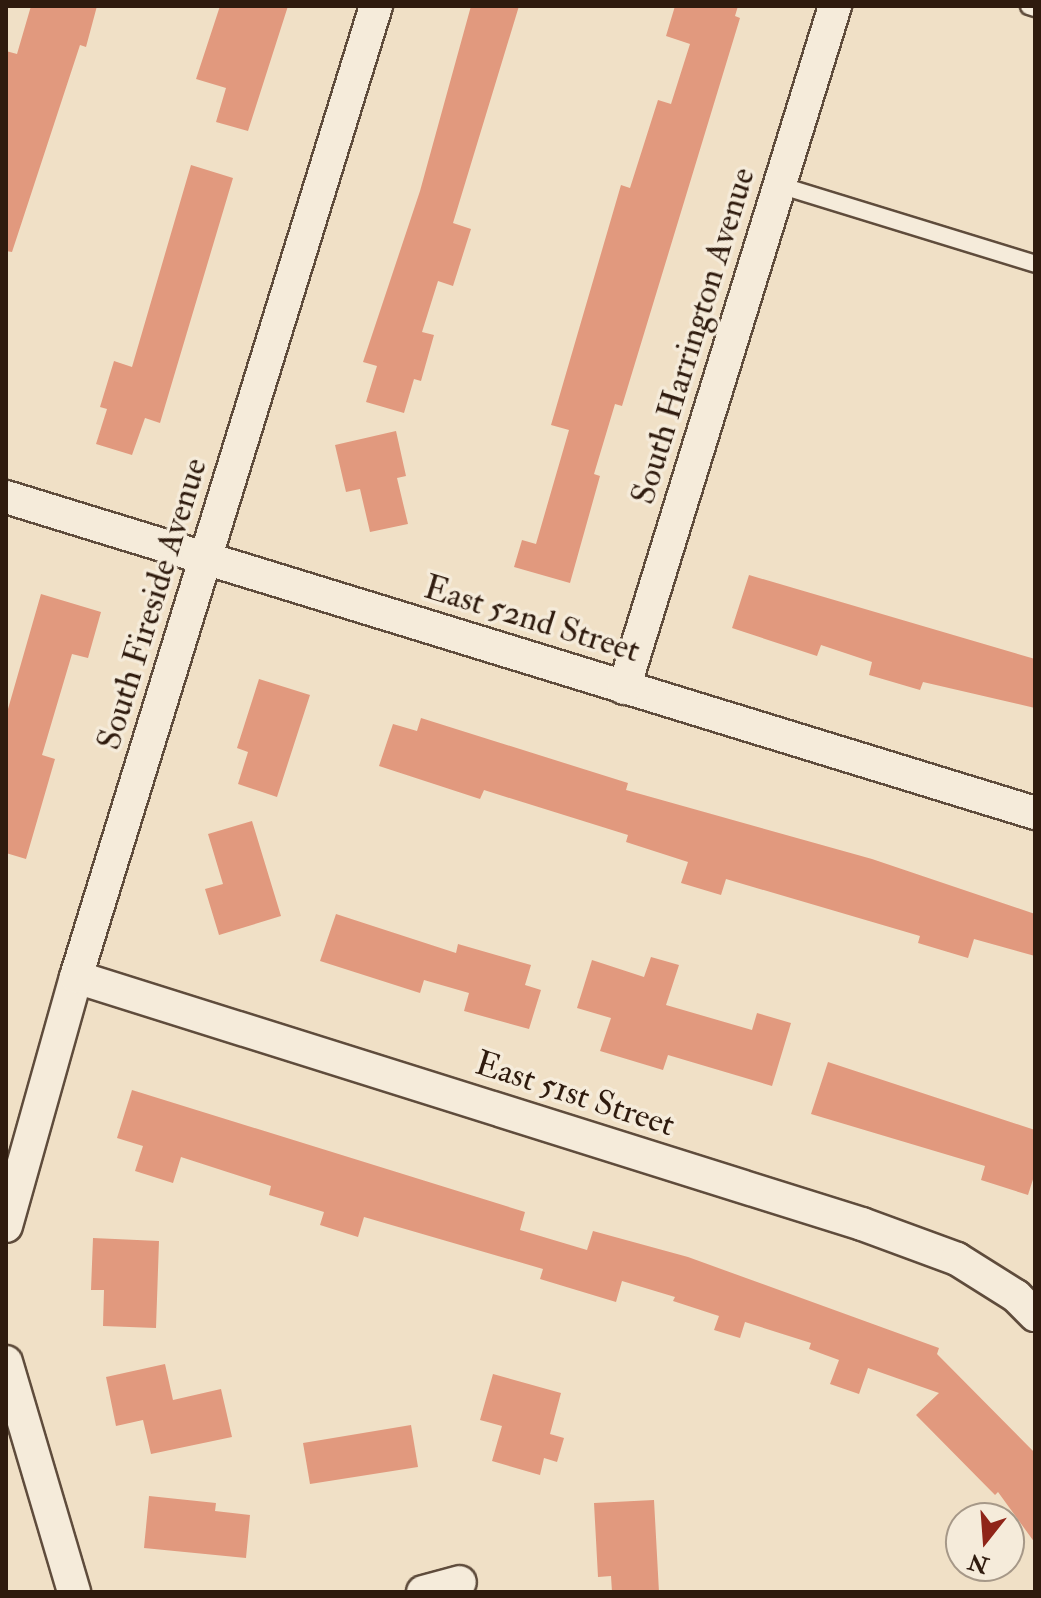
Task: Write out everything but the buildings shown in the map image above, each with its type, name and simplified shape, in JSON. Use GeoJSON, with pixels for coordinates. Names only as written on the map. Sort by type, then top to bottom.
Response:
{"type":"FeatureCollection","features":[{"type":"Feature","properties":{"kind":"street","name":"South Fireside Avenue"},"geometry":{"type":"LineString","coordinates":[[6,1226],[76,977],[376,6]]}},
{"type":"Feature","properties":{"kind":"street","name":"South Harrington Avenue"},"geometry":{"type":"LineString","coordinates":[[624,688],[835,6]]}},
{"type":"Feature","properties":{"kind":"street","name":"East 52nd Street"},"geometry":{"type":"LineString","coordinates":[[6,497],[1035,813]]}},
{"type":"Feature","properties":{"kind":"street","name":"East 51st Street"},"geometry":{"type":"LineString","coordinates":[[76,977],[862,1224],[957,1259],[1016,1296],[1035,1315]]}},
{"type":"Feature","properties":{"kind":"street"},"geometry":{"type":"LineString","coordinates":[[6,1362],[74,1592]]}},
{"type":"Feature","properties":{"kind":"street"},"geometry":{"type":"LineString","coordinates":[[423,1592],[460,1582]]}},
{"type":"Feature","properties":{"kind":"lane"},"geometry":{"type":"LineString","coordinates":[[1029,6],[1035,8]]}},
{"type":"Feature","properties":{"kind":"lane"},"geometry":{"type":"LineString","coordinates":[[779,185],[1035,264]]}}]}
